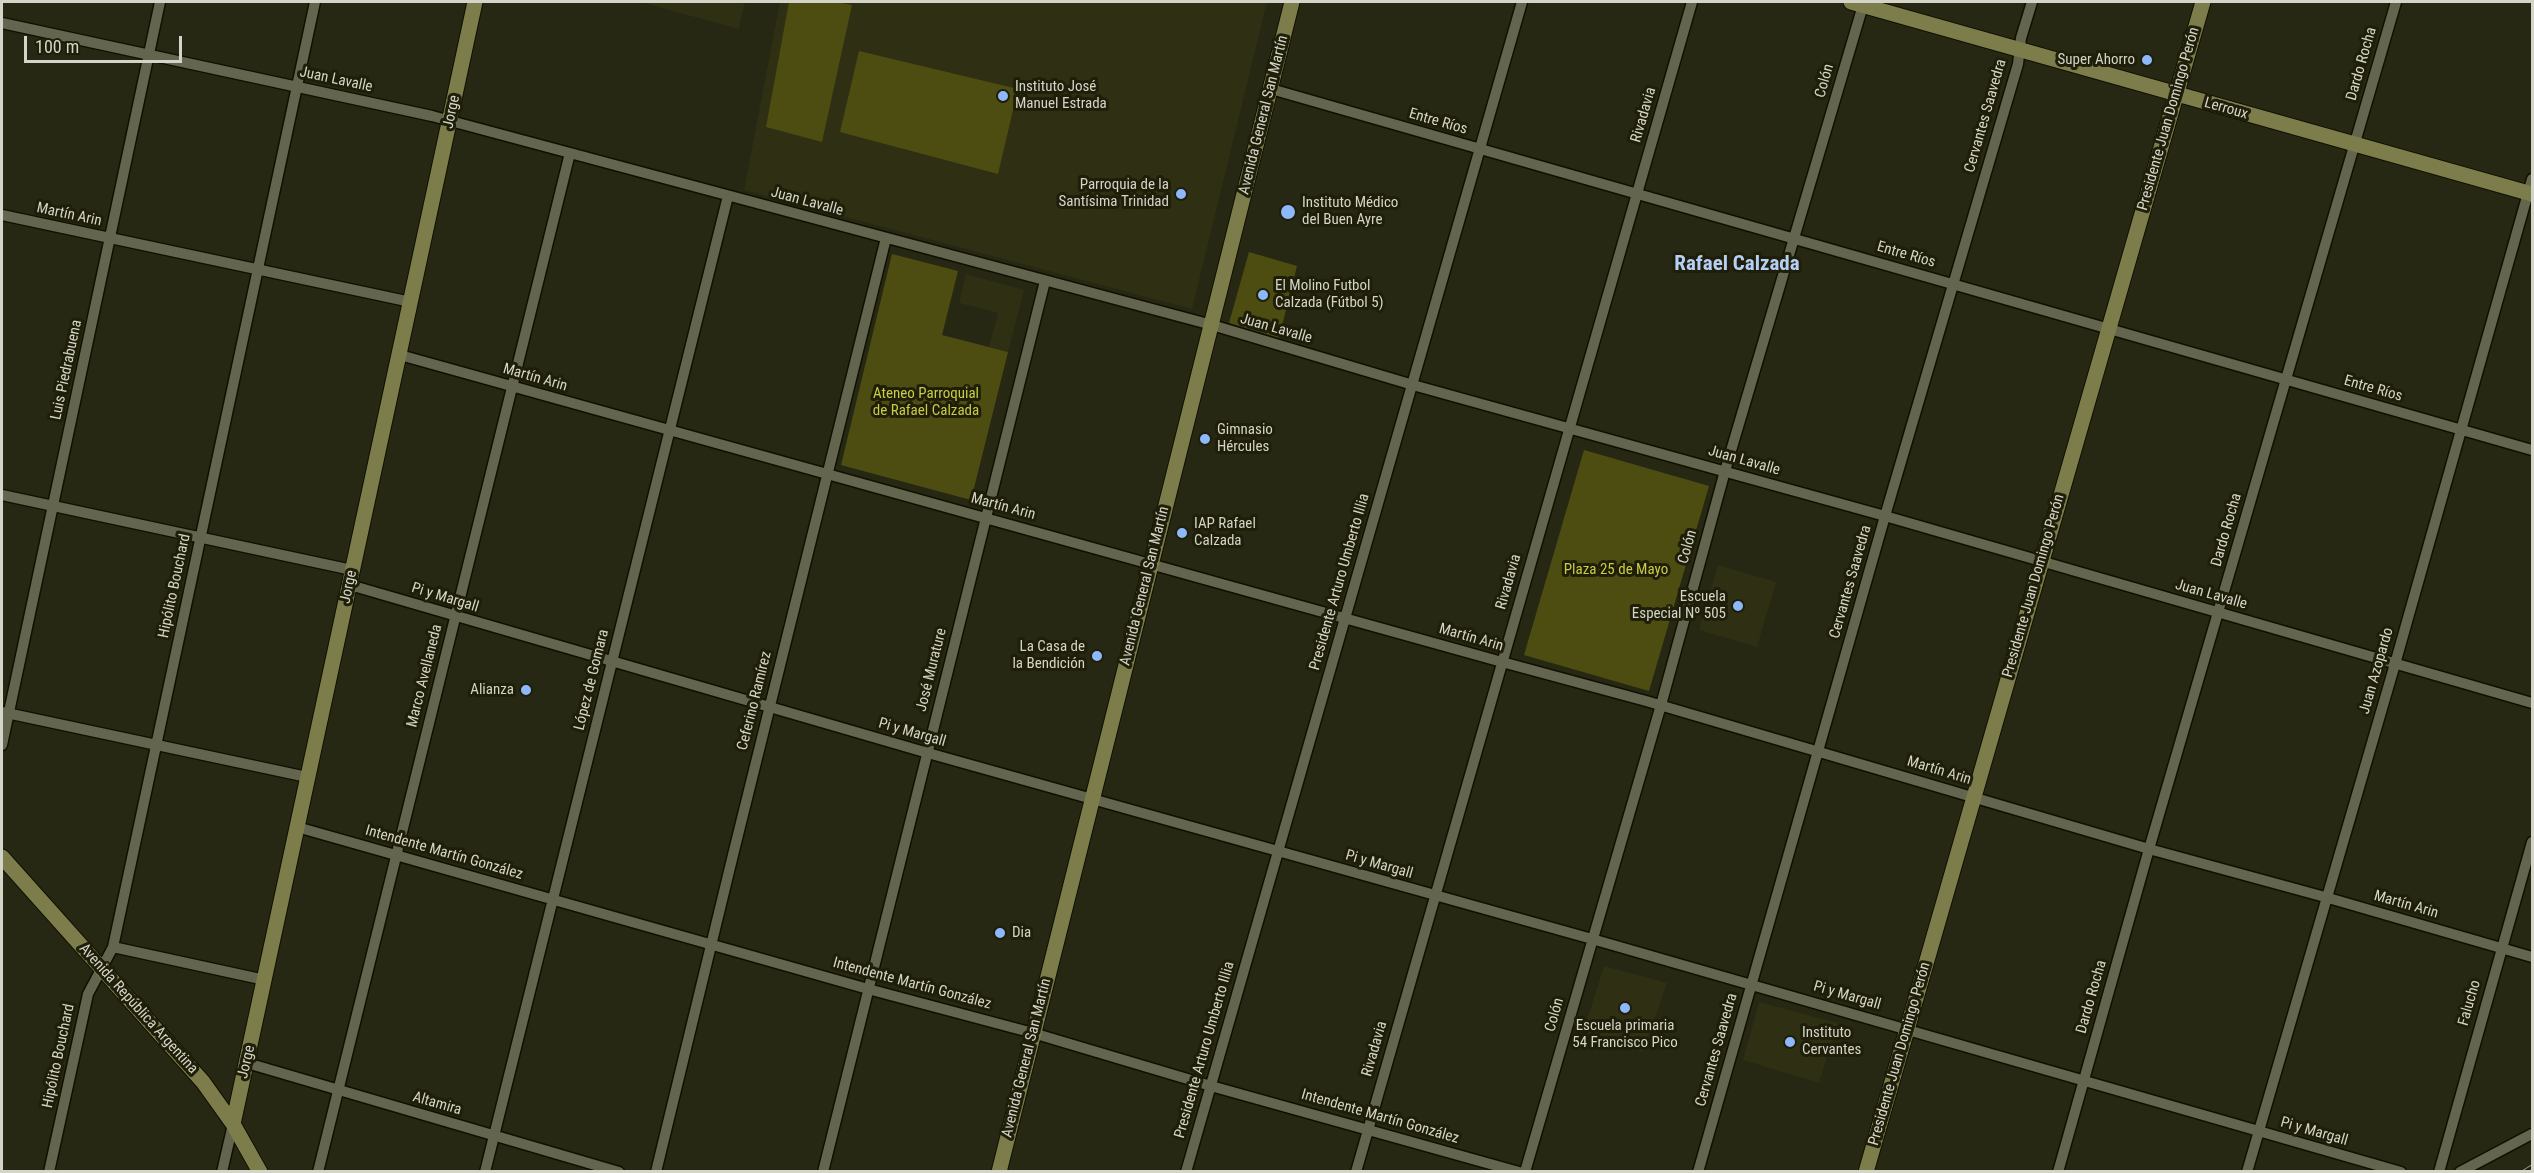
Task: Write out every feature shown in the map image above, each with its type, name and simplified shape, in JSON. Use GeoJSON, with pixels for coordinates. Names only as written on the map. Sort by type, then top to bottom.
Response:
{"type":"FeatureCollection","features":[{"type":"Feature","properties":{"kind":"street","name":"Luis Piedrabuena"},"geometry":{"type":"LineString","coordinates":[[2,744],[5,713],[53,506],[160,2]]}},
{"type":"Feature","properties":{"kind":"street","name":"Hipólito Bouchard"},"geometry":{"type":"LineString","coordinates":[[49,1172],[88,994],[113,947],[315,2]]}},
{"type":"Feature","properties":{"kind":"street","name":"Jorge"},"geometry":{"type":"LineString","coordinates":[[222,1172],[475,2]]}},
{"type":"Feature","properties":{"kind":"street","name":"Avenida General San Martín"},"geometry":{"type":"LineString","coordinates":[[999,1172],[1292,2]]}},
{"type":"Feature","properties":{"kind":"street","name":"Presidente Arturo Umberto Illia"},"geometry":{"type":"LineString","coordinates":[[1186,1172],[1276,851],[1413,385],[1522,2]]}},
{"type":"Feature","properties":{"kind":"street","name":"Rivadavia"},"geometry":{"type":"LineString","coordinates":[[1356,1172],[1692,2]]}},
{"type":"Feature","properties":{"kind":"street","name":"Cervantes Saavedra"},"geometry":{"type":"LineString","coordinates":[[1698,1172],[2032,2]]}},
{"type":"Feature","properties":{"kind":"street","name":"Presidente Juan Domingo Perón"},"geometry":{"type":"LineString","coordinates":[[1866,1172],[2203,2]]}},
{"type":"Feature","properties":{"kind":"street","name":"Dardo Rocha"},"geometry":{"type":"LineString","coordinates":[[2058,1172],[2149,849],[2396,2]]}},
{"type":"Feature","properties":{"kind":"street","name":"Lerroux"},"geometry":{"type":"LineString","coordinates":[[1860,3],[2355,145],[2531,189]]}},
{"type":"Feature","properties":{"kind":"street","name":"Colón"},"geometry":{"type":"LineString","coordinates":[[1525,1172],[1661,705],[1725,471],[1795,239],[1860,3]]}},
{"type":"Feature","properties":{"kind":"street","name":"Juan Lavalle"},"geometry":{"type":"LineString","coordinates":[[2,23],[451,121],[728,195],[1212,326],[1413,385],[1885,516],[2532,703]]}},
{"type":"Feature","properties":{"kind":"street","name":"Entre Ríos"},"geometry":{"type":"LineString","coordinates":[[1271,89],[2532,450]]}},
{"type":"Feature","properties":{"kind":"street","name":"Marco Avellaneda"},"geometry":{"type":"LineString","coordinates":[[318,1172],[570,153]]}},
{"type":"Feature","properties":{"kind":"street","name":"Juan Azopardo"},"geometry":{"type":"LineString","coordinates":[[2247,1172],[2531,189]]}},
{"type":"Feature","properties":{"kind":"street","name":"López de Gomara"},"geometry":{"type":"LineString","coordinates":[[485,1172],[728,195]]}},
{"type":"Feature","properties":{"kind":"street","name":"Martín Arin"},"geometry":{"type":"LineString","coordinates":[[2,215],[411,302]]}},
{"type":"Feature","properties":{"kind":"street","name":"Ceferino Ramírez"},"geometry":{"type":"LineString","coordinates":[[656,1172],[768,707],[886,238]]}},
{"type":"Feature","properties":{"kind":"street","name":"José Murature"},"geometry":{"type":"LineString","coordinates":[[823,1172],[1045,281]]}},
{"type":"Feature","properties":{"kind":"street","name":"Martín Arin"},"geometry":{"type":"LineString","coordinates":[[400,355],[1661,705],[2149,849],[2532,957]]}},
{"type":"Feature","properties":{"kind":"street"},"geometry":{"type":"LineString","coordinates":[[2,495],[352,570]]}},
{"type":"Feature","properties":{"kind":"street","name":"Pi y Margall"},"geometry":{"type":"LineString","coordinates":[[350,585],[612,663],[1751,984],[2401,1172]]}},
{"type":"Feature","properties":{"kind":"street"},"geometry":{"type":"LineString","coordinates":[[5,713],[307,777]]}},
{"type":"Feature","properties":{"kind":"street","name":"Intendente Martín González"},"geometry":{"type":"LineString","coordinates":[[297,827],[1519,1172]]}},
{"type":"Feature","properties":{"kind":"street","name":"Falucho"},"geometry":{"type":"LineString","coordinates":[[2439,1172],[2532,842]]}},
{"type":"Feature","properties":{"kind":"street","name":"Avenida República Argentina"},"geometry":{"type":"LineString","coordinates":[[2,857],[202,1082],[233,1124],[260,1172]]}},
{"type":"Feature","properties":{"kind":"street"},"geometry":{"type":"LineString","coordinates":[[113,947],[265,980]]}},
{"type":"Feature","properties":{"kind":"street","name":"Altamira"},"geometry":{"type":"LineString","coordinates":[[247,1064],[619,1172]]}},
{"type":"Feature","properties":{"kind":"street"},"geometry":{"type":"LineString","coordinates":[[2460,1172],[2532,1134]]}},
{"type":"Feature","properties":{"kind":"shaded area"},"geometry":{"type":"Polygon","coordinates":[[[640,2],[745,2],[739,29],[640,2]]]}},
{"type":"Feature","properties":{"kind":"shaded area","name":"Instituto José Manuel Estrada"},"geometry":{"type":"Polygon","coordinates":[[[780,2],[1267,2],[1192,309],[744,190],[780,2]]]}},
{"type":"Feature","properties":{"kind":"shaded area"},"geometry":{"type":"Polygon","coordinates":[[[966,274],[1024,290],[1008,352],[989,347],[998,313],[959,303],[966,274]]]}},
{"type":"Feature","properties":{"kind":"shaded area","name":"Escuela Especial Nº 505"},"geometry":{"type":"Polygon","coordinates":[[[1718,565],[1776,582],[1757,647],[1699,630],[1718,565]]]}},
{"type":"Feature","properties":{"kind":"shaded area","name":"Escuela primaria 54 Francisco Pico"},"geometry":{"type":"Polygon","coordinates":[[[1604,966],[1667,983],[1643,1052],[1583,1033],[1604,966]]]}},
{"type":"Feature","properties":{"kind":"shaded area","name":"Instituto Cervantes"},"geometry":{"type":"Polygon","coordinates":[[[1759,1002],[1837,1023],[1819,1083],[1743,1060],[1759,1002]]]}},
{"type":"Feature","properties":{"kind":"green space"},"geometry":{"type":"Polygon","coordinates":[[[789,2],[836,2],[852,5],[822,142],[766,127],[789,2]]]}},
{"type":"Feature","properties":{"kind":"green space"},"geometry":{"type":"Polygon","coordinates":[[[859,51],[1018,89],[998,174],[840,132],[859,51]]]}},
{"type":"Feature","properties":{"kind":"green space","name":"El Molino Futbol Calzada (Fútbol 5)"},"geometry":{"type":"Polygon","coordinates":[[[1249,252],[1297,266],[1279,338],[1229,323],[1249,252]]]}},
{"type":"Feature","properties":{"kind":"green space","name":"Ateneo Parroquial de Rafael Calzada"},"geometry":{"type":"Polygon","coordinates":[[[892,254],[958,271],[942,335],[1008,352],[971,500],[841,465],[892,254]]]}},
{"type":"Feature","properties":{"kind":"green space","name":"Plaza 25 de Mayo"},"geometry":{"type":"Polygon","coordinates":[[[1584,450],[1709,486],[1649,691],[1524,655],[1584,450]]]}},
{"type":"Feature","properties":{"kind":"railway"},"geometry":{"type":"LineString","coordinates":[[2524,1172],[2532,1167]]}},
{"type":"Feature","properties":{"kind":"place","name":"Super Ahorro"},"geometry":{"type":"Point","coordinates":[2147,60]}},
{"type":"Feature","properties":{"kind":"place","name":"Instituto José Manuel Estrada"},"geometry":{"type":"Point","coordinates":[1003,96]}},
{"type":"Feature","properties":{"kind":"place","name":"Parroquia de la Santísima Trinidad"},"geometry":{"type":"Point","coordinates":[1181,194]}},
{"type":"Feature","properties":{"kind":"place","name":"Instituto Médico del Buen Ayre"},"geometry":{"type":"Point","coordinates":[1288,212]}},
{"type":"Feature","properties":{"kind":"place","name":"El Molino Futbol Calzada (Fútbol 5)"},"geometry":{"type":"Point","coordinates":[1263,295]}},
{"type":"Feature","properties":{"kind":"place","name":"Gimnasio Hércules"},"geometry":{"type":"Point","coordinates":[1205,439]}},
{"type":"Feature","properties":{"kind":"place","name":"IAP Rafael Calzada"},"geometry":{"type":"Point","coordinates":[1182,533]}},
{"type":"Feature","properties":{"kind":"place","name":"Escuela Especial Nº 505"},"geometry":{"type":"Point","coordinates":[1738,606]}},
{"type":"Feature","properties":{"kind":"place","name":"La Casa de la Bendición"},"geometry":{"type":"Point","coordinates":[1097,656]}},
{"type":"Feature","properties":{"kind":"place","name":"Alianza"},"geometry":{"type":"Point","coordinates":[526,690]}},
{"type":"Feature","properties":{"kind":"place","name":"Dia"},"geometry":{"type":"Point","coordinates":[1000,933]}},
{"type":"Feature","properties":{"kind":"place","name":"Escuela primaria 54 Francisco Pico"},"geometry":{"type":"Point","coordinates":[1625,1008]}},
{"type":"Feature","properties":{"kind":"place","name":"Instituto Cervantes"},"geometry":{"type":"Point","coordinates":[1790,1042]}},
{"type":"Feature","properties":{"kind":"district","name":"Rafael Calzada"},"geometry":{"type":"Point","coordinates":[1737,265]}}]}
